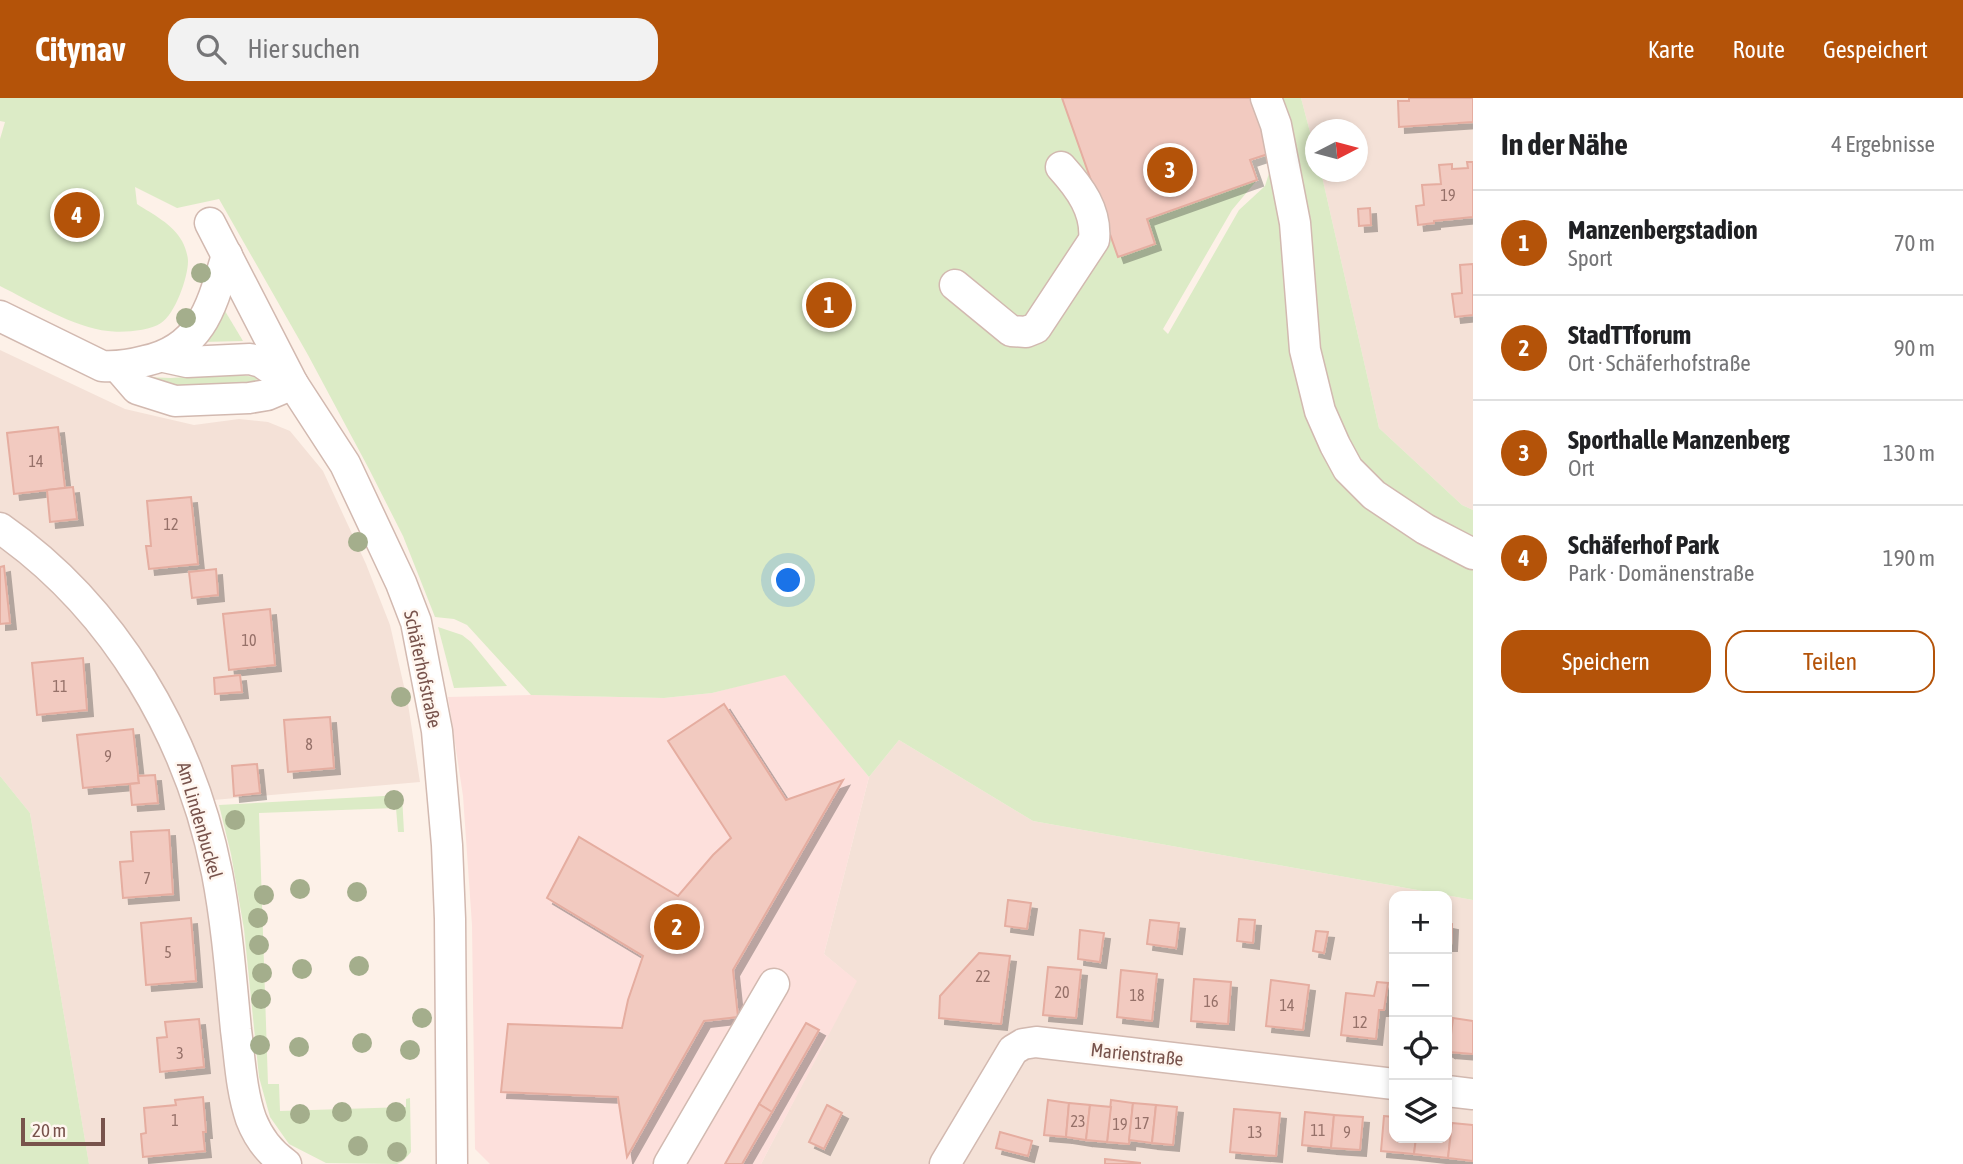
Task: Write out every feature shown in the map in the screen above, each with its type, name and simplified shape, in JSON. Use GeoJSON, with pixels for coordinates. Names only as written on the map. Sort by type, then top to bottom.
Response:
{"type":"FeatureCollection","features":[{"type":"Feature","properties":{"kind":"street"},"geometry":{"type":"LineString","coordinates":[[1266,98],[1276,125],[1295,223],[1305,350],[1320,411],[1335,445],[1348,469],[1374,495],[1425,529],[1473,554]]}},
{"type":"Feature","properties":{"kind":"street"},"geometry":{"type":"LineString","coordinates":[[956,285],[1012,331],[1026,332],[1036,328],[1094,240],[1095,229],[1089,205],[1061,167]]}},
{"type":"Feature","properties":{"kind":"street","name":"Schäferhofstraße"},"geometry":{"type":"LineString","coordinates":[[210,223],[293,384],[345,464],[401,583],[416,622],[437,731],[447,845],[452,1164]]}},
{"type":"Feature","properties":{"kind":"street"},"geometry":{"type":"LineString","coordinates":[[0,316],[102,366],[118,367],[164,357],[191,338],[209,311],[227,256]]}},
{"type":"Feature","properties":{"kind":"street"},"geometry":{"type":"LineString","coordinates":[[164,357],[187,362],[250,359],[261,362],[293,384]]}},
{"type":"Feature","properties":{"kind":"street"},"geometry":{"type":"LineString","coordinates":[[118,367],[136,389],[175,401],[267,396],[293,384]]}},
{"type":"Feature","properties":{"kind":"street","name":"Am Lindenbuckel"},"geometry":{"type":"LineString","coordinates":[[0,528],[61,578],[100,621],[150,692],[173,736],[199,803],[216,871],[224,917],[243,1092],[252,1121],[264,1144],[286,1164]]}},
{"type":"Feature","properties":{"kind":"street"},"geometry":{"type":"LineString","coordinates":[[669,1164],[774,984]]}},
{"type":"Feature","properties":{"kind":"street","name":"Marienstraße"},"geometry":{"type":"LineString","coordinates":[[945,1164],[1013,1050],[1023,1044],[1037,1042],[1389,1083]]}},
{"type":"Feature","properties":{"kind":"street"},"geometry":{"type":"LineString","coordinates":[[1452,1092],[1473,1094]]}},
{"type":"Feature","properties":{"kind":"shaded area"},"geometry":{"type":"Polygon","coordinates":[[[1301,98],[1473,98],[1473,510],[1462,505],[1379,428],[1323,182],[1368,182],[1368,119],[1307,119],[1301,98]]]}},
{"type":"Feature","properties":{"kind":"shaded area"},"geometry":{"type":"Polygon","coordinates":[[[0,350],[125,409],[194,425],[239,419],[268,422],[290,431],[323,471],[366,564],[390,625],[408,704],[420,782],[202,801],[270,1164],[89,1164],[30,813],[0,776],[0,350]]]}},
{"type":"Feature","properties":{"kind":"shaded area"},"geometry":{"type":"Polygon","coordinates":[[[785,674],[869,777],[824,954],[857,981],[761,1164],[490,1164],[475,1149],[472,925],[463,796],[448,697],[531,695],[664,698],[712,693],[785,674]]]}},
{"type":"Feature","properties":{"kind":"shaded area"},"geometry":{"type":"Polygon","coordinates":[[[899,740],[1033,821],[1423,891],[1389,891],[1389,1143],[1452,1143],[1452,896],[1473,900],[1473,1164],[761,1164],[856,981],[824,954],[869,777],[899,740]]]}},
{"type":"Feature","properties":{"kind":"green space"},"geometry":{"type":"Polygon","coordinates":[[[0,98],[1252,98],[1271,153],[1251,160],[1257,180],[1232,210],[1163,329],[1168,334],[1239,210],[1265,186],[1270,170],[1332,446],[1473,559],[1473,900],[1452,896],[1452,891],[1423,891],[1033,821],[899,740],[869,777],[785,675],[712,693],[664,698],[531,695],[467,625],[454,619],[435,617],[403,536],[369,469],[219,199],[177,208],[135,187],[137,204],[173,229],[183,243],[188,259],[186,277],[176,304],[156,326],[143,330],[114,332],[95,329],[53,313],[0,286],[0,139],[5,122],[0,121],[0,98]]]}},
{"type":"Feature","properties":{"kind":"green space"},"geometry":{"type":"Polygon","coordinates":[[[1269,98],[1301,98],[1307,119],[1305,182],[1323,182],[1379,428],[1462,505],[1473,510],[1473,549],[1378,491],[1326,408],[1269,98]]]}},
{"type":"Feature","properties":{"kind":"green space"},"geometry":{"type":"Polygon","coordinates":[[[222,306],[243,341],[202,342],[222,306]]]}},
{"type":"Feature","properties":{"kind":"green space"},"geometry":{"type":"Polygon","coordinates":[[[229,374],[256,377],[257,380],[249,385],[176,388],[144,377],[171,378],[229,374]]]}},
{"type":"Feature","properties":{"kind":"green space"},"geometry":{"type":"Polygon","coordinates":[[[438,627],[462,635],[471,642],[507,686],[454,688],[438,627]]]}},
{"type":"Feature","properties":{"kind":"green space"},"geometry":{"type":"Polygon","coordinates":[[[0,776],[30,813],[89,1164],[0,1164],[0,776]]]}},
{"type":"Feature","properties":{"kind":"green space"},"geometry":{"type":"Polygon","coordinates":[[[402,795],[404,832],[398,832],[396,808],[259,813],[268,1084],[279,1084],[280,1111],[406,1107],[406,1099],[410,1098],[411,1152],[403,1161],[397,1164],[326,1163],[289,1144],[270,1117],[259,1077],[244,929],[219,805],[402,795]]]}},
{"type":"Feature","properties":{"kind":"building"},"geometry":{"type":"Polygon","coordinates":[[[1062,98],[1252,98],[1271,153],[1250,160],[1257,180],[1147,219],[1155,244],[1118,257],[1062,98]]]}},
{"type":"Feature","properties":{"kind":"building"},"geometry":{"type":"Polygon","coordinates":[[[1409,98],[1473,98],[1473,122],[1399,127],[1398,101],[1409,101],[1409,98]]]}},
{"type":"Feature","properties":{"kind":"building"},"geometry":{"type":"Polygon","coordinates":[[[1467,162],[1473,162],[1473,217],[1418,225],[1416,206],[1424,205],[1422,185],[1441,184],[1439,165],[1452,164],[1452,169],[1468,168],[1467,162]]]}},
{"type":"Feature","properties":{"kind":"building"},"geometry":{"type":"Polygon","coordinates":[[[1370,208],[1371,225],[1359,226],[1358,209],[1370,208]]]}},
{"type":"Feature","properties":{"kind":"building"},"geometry":{"type":"Polygon","coordinates":[[[1473,264],[1473,315],[1455,317],[1452,294],[1462,293],[1460,265],[1473,264]]]}},
{"type":"Feature","properties":{"kind":"building"},"geometry":{"type":"Polygon","coordinates":[[[58,427],[65,488],[14,494],[7,433],[58,427]]]}},
{"type":"Feature","properties":{"kind":"building"},"geometry":{"type":"Polygon","coordinates":[[[73,487],[77,519],[50,522],[47,490],[73,487]]]}},
{"type":"Feature","properties":{"kind":"building"},"geometry":{"type":"Polygon","coordinates":[[[191,497],[198,564],[149,569],[146,546],[151,546],[147,501],[191,497]]]}},
{"type":"Feature","properties":{"kind":"building"},"geometry":{"type":"Polygon","coordinates":[[[4,566],[10,623],[0,624],[0,567],[4,566]]]}},
{"type":"Feature","properties":{"kind":"building"},"geometry":{"type":"Polygon","coordinates":[[[216,569],[218,595],[192,598],[189,572],[216,569]]]}},
{"type":"Feature","properties":{"kind":"building"},"geometry":{"type":"Polygon","coordinates":[[[270,609],[275,665],[229,670],[223,614],[270,609]]]}},
{"type":"Feature","properties":{"kind":"building"},"geometry":{"type":"Polygon","coordinates":[[[83,658],[87,710],[37,715],[32,663],[83,658]]]}},
{"type":"Feature","properties":{"kind":"building"},"geometry":{"type":"Polygon","coordinates":[[[240,675],[242,692],[215,694],[214,678],[240,675]]]}},
{"type":"Feature","properties":{"kind":"building"},"geometry":{"type":"Polygon","coordinates":[[[724,704],[786,800],[843,780],[733,970],[738,1017],[704,1021],[627,1157],[618,1097],[501,1092],[508,1024],[622,1028],[643,956],[547,898],[579,837],[678,896],[731,838],[668,741],[724,704]]]}},
{"type":"Feature","properties":{"kind":"building"},"geometry":{"type":"Polygon","coordinates":[[[330,717],[334,768],[288,772],[284,720],[330,717]]]}},
{"type":"Feature","properties":{"kind":"building"},"geometry":{"type":"Polygon","coordinates":[[[133,729],[139,783],[83,788],[77,735],[133,729]]]}},
{"type":"Feature","properties":{"kind":"building"},"geometry":{"type":"Polygon","coordinates":[[[257,764],[260,793],[234,796],[232,766],[257,764]]]}},
{"type":"Feature","properties":{"kind":"building"},"geometry":{"type":"Polygon","coordinates":[[[155,775],[158,803],[132,805],[130,784],[139,783],[138,776],[155,775]]]}},
{"type":"Feature","properties":{"kind":"building"},"geometry":{"type":"Polygon","coordinates":[[[169,830],[173,894],[123,898],[120,862],[133,861],[131,832],[169,830]]]}},
{"type":"Feature","properties":{"kind":"building"},"geometry":{"type":"Polygon","coordinates":[[[1008,900],[1031,903],[1027,929],[1005,926],[1008,900]]]}},
{"type":"Feature","properties":{"kind":"building"},"geometry":{"type":"Polygon","coordinates":[[[191,918],[196,981],[146,985],[141,923],[191,918]]]}},
{"type":"Feature","properties":{"kind":"building"},"geometry":{"type":"Polygon","coordinates":[[[1239,919],[1255,920],[1253,943],[1237,941],[1239,919]]]}},
{"type":"Feature","properties":{"kind":"building"},"geometry":{"type":"Polygon","coordinates":[[[1150,920],[1179,923],[1176,948],[1147,944],[1150,920]]]}},
{"type":"Feature","properties":{"kind":"building"},"geometry":{"type":"Polygon","coordinates":[[[1080,930],[1104,933],[1100,962],[1078,959],[1080,930]]]}},
{"type":"Feature","properties":{"kind":"building"},"geometry":{"type":"Polygon","coordinates":[[[1316,931],[1328,932],[1324,953],[1313,951],[1316,931]]]}},
{"type":"Feature","properties":{"kind":"building"},"geometry":{"type":"Polygon","coordinates":[[[979,953],[1010,956],[1001,1024],[939,1018],[940,996],[979,953]]]}},
{"type":"Feature","properties":{"kind":"building"},"geometry":{"type":"Polygon","coordinates":[[[1048,967],[1081,970],[1076,1018],[1043,1015],[1048,967]]]}},
{"type":"Feature","properties":{"kind":"building"},"geometry":{"type":"Polygon","coordinates":[[[1121,970],[1157,974],[1152,1021],[1117,1017],[1121,970]]]}},
{"type":"Feature","properties":{"kind":"building"},"geometry":{"type":"Polygon","coordinates":[[[1194,979],[1231,982],[1228,1024],[1191,1021],[1194,979]]]}},
{"type":"Feature","properties":{"kind":"building"},"geometry":{"type":"Polygon","coordinates":[[[1271,980],[1309,985],[1303,1030],[1266,1026],[1271,980]]]}},
{"type":"Feature","properties":{"kind":"building"},"geometry":{"type":"Polygon","coordinates":[[[1377,982],[1388,983],[1384,1010],[1379,1010],[1376,1039],[1341,1035],[1346,993],[1374,996],[1377,982]]]}},
{"type":"Feature","properties":{"kind":"building"},"geometry":{"type":"Polygon","coordinates":[[[1453,1018],[1473,1021],[1473,1054],[1452,1052],[1453,1018]]]}},
{"type":"Feature","properties":{"kind":"building"},"geometry":{"type":"Polygon","coordinates":[[[199,1019],[204,1067],[160,1072],[157,1038],[167,1037],[165,1022],[199,1019]]]}},
{"type":"Feature","properties":{"kind":"building"},"geometry":{"type":"Polygon","coordinates":[[[806,1023],[819,1030],[772,1112],[759,1104],[806,1023]]]}},
{"type":"Feature","properties":{"kind":"building"},"geometry":{"type":"Polygon","coordinates":[[[203,1097],[205,1151],[143,1157],[141,1134],[146,1133],[144,1108],[176,1105],[175,1100],[203,1097]]]}},
{"type":"Feature","properties":{"kind":"building"},"geometry":{"type":"Polygon","coordinates":[[[1048,1100],[1069,1103],[1066,1137],[1044,1135],[1048,1100]]]}},
{"type":"Feature","properties":{"kind":"building"},"geometry":{"type":"Polygon","coordinates":[[[1111,1100],[1133,1103],[1129,1144],[1107,1142],[1111,1100]]]}},
{"type":"Feature","properties":{"kind":"building"},"geometry":{"type":"Polygon","coordinates":[[[1069,1103],[1090,1105],[1086,1140],[1066,1137],[1069,1103]]]}},
{"type":"Feature","properties":{"kind":"building"},"geometry":{"type":"Polygon","coordinates":[[[1133,1103],[1156,1105],[1152,1143],[1129,1140],[1133,1103]]]}},
{"type":"Feature","properties":{"kind":"building"},"geometry":{"type":"Polygon","coordinates":[[[759,1104],[772,1112],[742,1164],[725,1164],[759,1104]]]}},
{"type":"Feature","properties":{"kind":"building"},"geometry":{"type":"Polygon","coordinates":[[[827,1105],[842,1113],[824,1149],[809,1142],[827,1105]]]}},
{"type":"Feature","properties":{"kind":"building"},"geometry":{"type":"Polygon","coordinates":[[[1090,1105],[1111,1107],[1107,1142],[1086,1140],[1090,1105]]]}},
{"type":"Feature","properties":{"kind":"building"},"geometry":{"type":"Polygon","coordinates":[[[1156,1105],[1177,1107],[1173,1145],[1152,1143],[1156,1105]]]}},
{"type":"Feature","properties":{"kind":"building"},"geometry":{"type":"Polygon","coordinates":[[[1234,1109],[1280,1113],[1276,1156],[1230,1152],[1234,1109]]]}},
{"type":"Feature","properties":{"kind":"building"},"geometry":{"type":"Polygon","coordinates":[[[1305,1112],[1334,1115],[1331,1148],[1302,1145],[1305,1112]]]}},
{"type":"Feature","properties":{"kind":"building"},"geometry":{"type":"Polygon","coordinates":[[[1334,1115],[1363,1117],[1360,1150],[1331,1148],[1334,1115]]]}},
{"type":"Feature","properties":{"kind":"building"},"geometry":{"type":"Polygon","coordinates":[[[1384,1116],[1389,1116],[1389,1143],[1415,1143],[1414,1154],[1381,1151],[1384,1116]]]}},
{"type":"Feature","properties":{"kind":"building"},"geometry":{"type":"Polygon","coordinates":[[[1452,1123],[1473,1125],[1473,1161],[1448,1158],[1450,1143],[1452,1143],[1452,1123]]]}},
{"type":"Feature","properties":{"kind":"building"},"geometry":{"type":"Polygon","coordinates":[[[1000,1132],[1032,1141],[1028,1156],[996,1148],[1000,1132]]]}},
{"type":"Feature","properties":{"kind":"building"},"geometry":{"type":"Polygon","coordinates":[[[1415,1143],[1450,1143],[1448,1158],[1414,1154],[1415,1143]]]}},
{"type":"Feature","properties":{"kind":"building"},"geometry":{"type":"Polygon","coordinates":[[[1105,1159],[1140,1163],[1140,1164],[1105,1164],[1105,1159]]]}},
{"type":"Feature","properties":{"kind":"place","name":"Sporthalle Manzenberg"},"geometry":{"type":"Point","coordinates":[1170,170]}},
{"type":"Feature","properties":{"kind":"place","name":"Schäferhof Park"},"geometry":{"type":"Point","coordinates":[77,215]}},
{"type":"Feature","properties":{"kind":"place","name":"Manzenbergstadion"},"geometry":{"type":"Point","coordinates":[829,305]}},
{"type":"Feature","properties":{"kind":"place","name":"StadTTforum"},"geometry":{"type":"Point","coordinates":[677,927]}}]}
